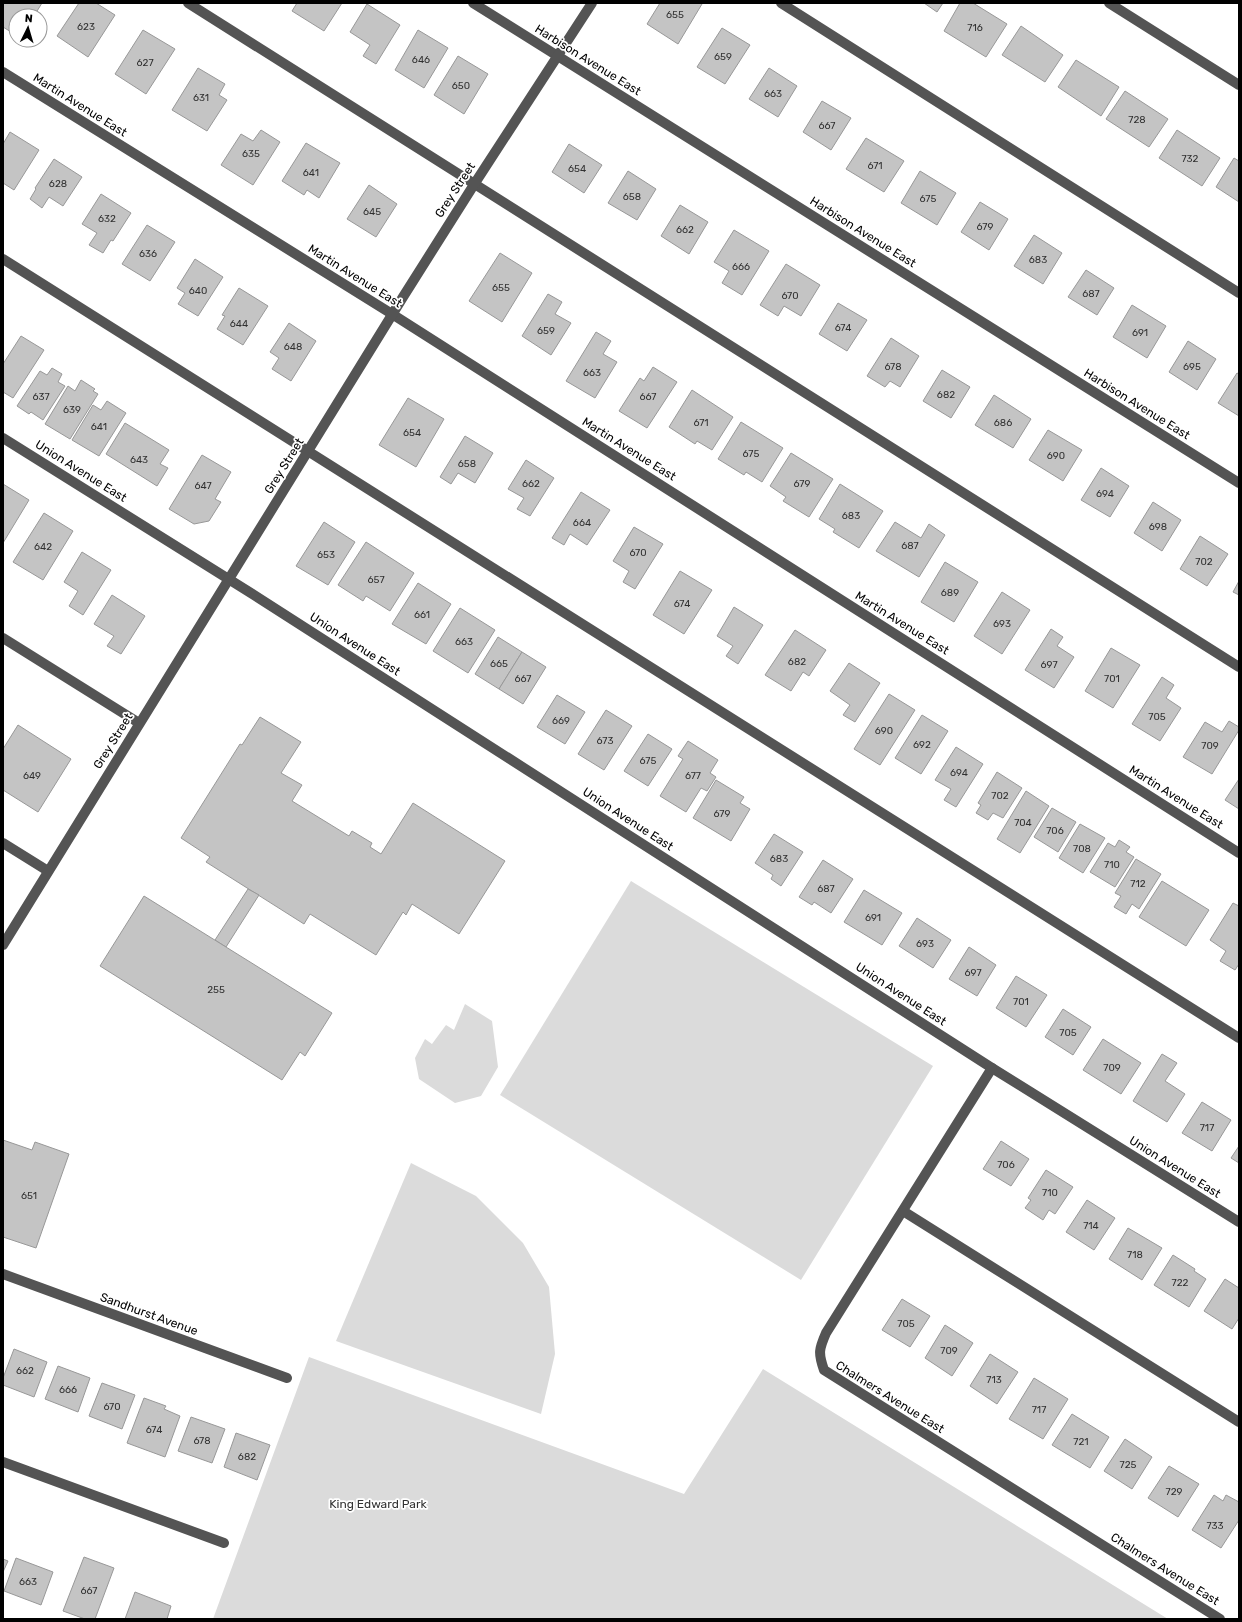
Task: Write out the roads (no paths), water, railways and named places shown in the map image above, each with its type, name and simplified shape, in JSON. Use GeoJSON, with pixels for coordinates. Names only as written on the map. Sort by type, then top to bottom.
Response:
{"type":"FeatureCollection","features":[{"type":"Feature","properties":{"kind":"street"},"geometry":{"type":"LineString","coordinates":[[188,3],[1239,667]]}},
{"type":"Feature","properties":{"kind":"street","name":"Harbison Avenue East"},"geometry":{"type":"LineString","coordinates":[[473,3],[1239,483]]}},
{"type":"Feature","properties":{"kind":"street","name":"Grey Street"},"geometry":{"type":"LineString","coordinates":[[3,945],[139,722],[309,451],[392,314],[592,3]]}},
{"type":"Feature","properties":{"kind":"street"},"geometry":{"type":"LineString","coordinates":[[781,3],[1239,293]]}},
{"type":"Feature","properties":{"kind":"street"},"geometry":{"type":"LineString","coordinates":[[1109,3],[1239,85]]}},
{"type":"Feature","properties":{"kind":"street","name":"Martin Avenue East"},"geometry":{"type":"LineString","coordinates":[[3,72],[392,314],[1239,853]]}},
{"type":"Feature","properties":{"kind":"street"},"geometry":{"type":"LineString","coordinates":[[3,259],[1239,1038]]}},
{"type":"Feature","properties":{"kind":"street","name":"Union Avenue East"},"geometry":{"type":"LineString","coordinates":[[3,438],[228,578],[992,1068],[1239,1222]]}},
{"type":"Feature","properties":{"kind":"street"},"geometry":{"type":"LineString","coordinates":[[3,638],[139,722]]}},
{"type":"Feature","properties":{"kind":"street"},"geometry":{"type":"LineString","coordinates":[[3,843],[48,871]]}},
{"type":"Feature","properties":{"kind":"street","name":"Chalmers Avenue East"},"geometry":{"type":"LineString","coordinates":[[992,1068],[826,1333],[822,1342],[819,1356],[824,1370],[1220,1619]]}},
{"type":"Feature","properties":{"kind":"street"},"geometry":{"type":"LineString","coordinates":[[903,1211],[1239,1422]]}},
{"type":"Feature","properties":{"kind":"street","name":"Sandhurst Avenue"},"geometry":{"type":"LineString","coordinates":[[3,1274],[287,1378]]}},
{"type":"Feature","properties":{"kind":"street"},"geometry":{"type":"LineString","coordinates":[[3,1462],[224,1543]]}},
{"type":"Feature","properties":{"kind":"park label","name":"King Edward Park"},"geometry":{"type":"Point","coordinates":[378,1504]}}]}
